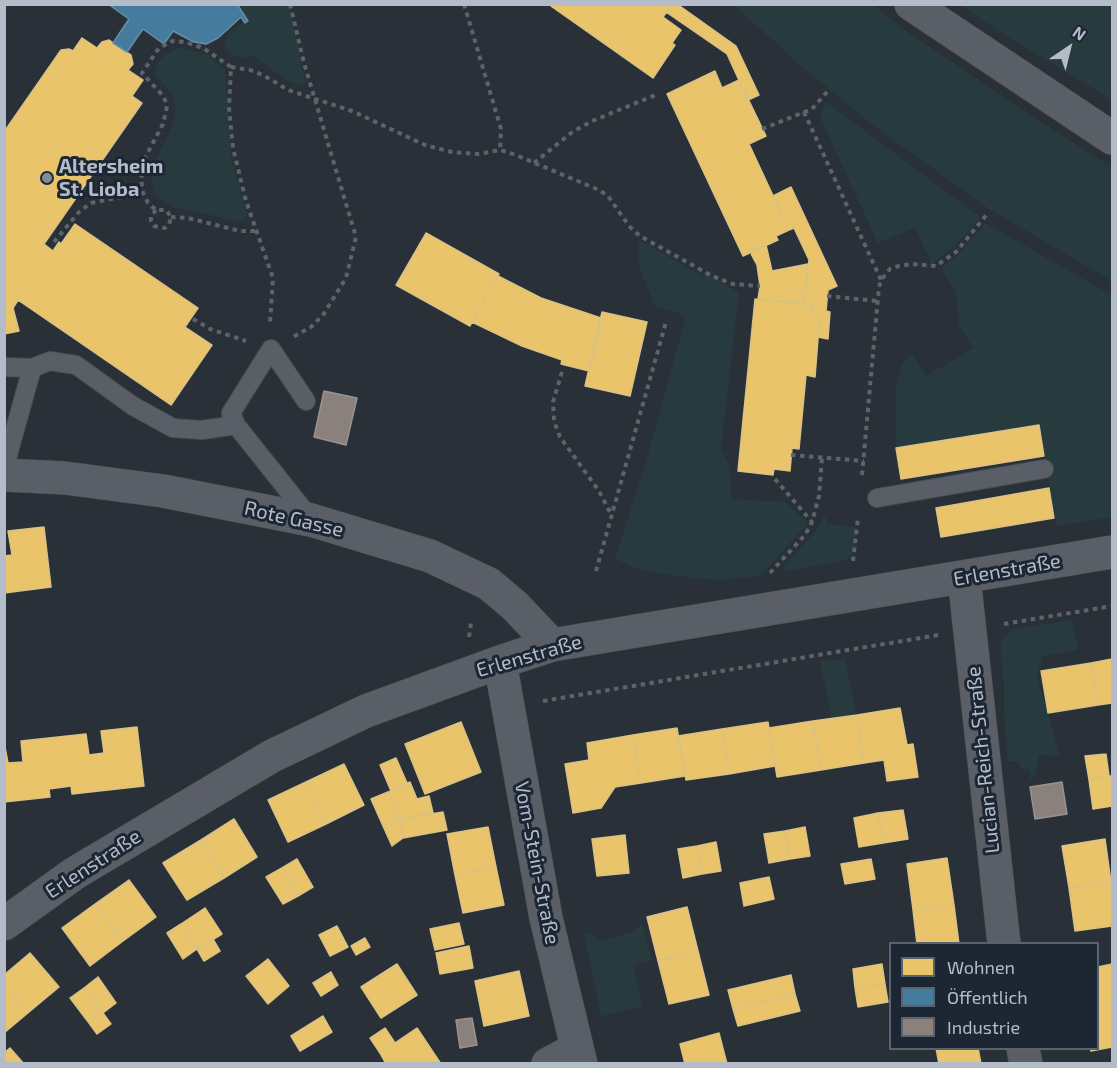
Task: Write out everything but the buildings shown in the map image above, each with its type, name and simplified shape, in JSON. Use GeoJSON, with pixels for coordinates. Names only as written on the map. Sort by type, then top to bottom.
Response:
{"type":"FeatureCollection","features":[{"type":"Feature","properties":{"kind":"street"},"geometry":{"type":"LineString","coordinates":[[911,4],[1113,138]]}},
{"type":"Feature","properties":{"kind":"street","name":"Rote Gasse"},"geometry":{"type":"LineString","coordinates":[[4,475],[65,478],[163,491],[311,520],[430,556],[489,584],[515,606],[552,645]]}},
{"type":"Feature","properties":{"kind":"street","name":"Erlenstraße"},"geometry":{"type":"LineString","coordinates":[[4,924],[75,873],[272,756],[366,711],[500,662],[552,645],[1113,552]]}},
{"type":"Feature","properties":{"kind":"street","name":"Lucian-Reich-Straße"},"geometry":{"type":"LineString","coordinates":[[964,577],[1004,942]]}},
{"type":"Feature","properties":{"kind":"street","name":"Vom-Stein-Straße"},"geometry":{"type":"LineString","coordinates":[[500,662],[546,918],[568,1059]]}},
{"type":"Feature","properties":{"kind":"lane"},"geometry":{"type":"LineString","coordinates":[[306,401],[271,350],[231,413],[236,425],[311,520]]}},
{"type":"Feature","properties":{"kind":"lane"},"geometry":{"type":"LineString","coordinates":[[4,367],[32,369],[50,361],[76,365],[134,406],[173,428],[202,430],[236,425]]}},
{"type":"Feature","properties":{"kind":"lane"},"geometry":{"type":"LineString","coordinates":[[4,469],[32,369]]}},
{"type":"Feature","properties":{"kind":"lane"},"geometry":{"type":"LineString","coordinates":[[877,498],[1044,469]]}},
{"type":"Feature","properties":{"kind":"path"},"geometry":{"type":"LineString","coordinates":[[193,319],[210,329],[271,350],[311,327],[323,315],[346,278],[354,254],[356,237],[304,63],[290,4]]}},
{"type":"Feature","properties":{"kind":"path"},"geometry":{"type":"LineString","coordinates":[[464,4],[501,129],[500,150]]}},
{"type":"Feature","properties":{"kind":"path"},"geometry":{"type":"LineString","coordinates":[[156,210],[151,221],[154,226],[165,228],[169,225],[171,217],[166,210],[156,210],[148,203],[143,193],[141,179],[143,166],[164,124],[167,106],[164,97],[141,73],[159,48],[172,41],[185,42],[202,48],[231,66],[263,75],[288,90],[352,111],[424,145],[452,152],[478,154],[500,150],[599,190],[608,196],[629,226],[640,236],[712,276],[733,284],[760,286]]}},
{"type":"Feature","properties":{"kind":"path"},"geometry":{"type":"LineString","coordinates":[[231,66],[229,108],[233,148],[246,201],[273,278],[270,312],[271,350]]}},
{"type":"Feature","properties":{"kind":"path"},"geometry":{"type":"LineString","coordinates":[[762,129],[812,109],[827,92]]}},
{"type":"Feature","properties":{"kind":"path"},"geometry":{"type":"LineString","coordinates":[[534,163],[571,133],[592,121],[658,94]]}},
{"type":"Feature","properties":{"kind":"path"},"geometry":{"type":"LineString","coordinates":[[804,112],[881,280]]}},
{"type":"Feature","properties":{"kind":"path"},"geometry":{"type":"LineString","coordinates":[[54,242],[79,212],[91,203],[143,193]]}},
{"type":"Feature","properties":{"kind":"path"},"geometry":{"type":"LineString","coordinates":[[861,483],[877,301],[881,280],[890,269],[899,266],[912,264],[936,266],[956,252],[988,213]]}},
{"type":"Feature","properties":{"kind":"path"},"geometry":{"type":"LineString","coordinates":[[171,217],[188,218],[240,231],[258,231]]}},
{"type":"Feature","properties":{"kind":"path"},"geometry":{"type":"LineString","coordinates":[[827,296],[877,301]]}},
{"type":"Feature","properties":{"kind":"path"},"geometry":{"type":"LineString","coordinates":[[596,571],[666,322]]}},
{"type":"Feature","properties":{"kind":"path"},"geometry":{"type":"LineString","coordinates":[[562,372],[553,402],[554,421],[560,437],[599,491],[612,515]]}},
{"type":"Feature","properties":{"kind":"path"},"geometry":{"type":"LineString","coordinates":[[791,455],[864,460]]}},
{"type":"Feature","properties":{"kind":"path"},"geometry":{"type":"LineString","coordinates":[[763,580],[805,535],[812,522],[819,496],[822,457]]}},
{"type":"Feature","properties":{"kind":"path"},"geometry":{"type":"LineString","coordinates":[[775,479],[812,522]]}},
{"type":"Feature","properties":{"kind":"path"},"geometry":{"type":"LineString","coordinates":[[852,567],[858,516]]}},
{"type":"Feature","properties":{"kind":"path"},"geometry":{"type":"LineString","coordinates":[[538,706],[542,701],[1113,606]]}},
{"type":"Feature","properties":{"kind":"green space"},"geometry":{"type":"Polygon","coordinates":[[[237,5],[290,5],[305,83],[300,86],[283,78],[254,56],[242,58],[229,54],[224,45],[227,37],[248,20],[237,5]]]}},
{"type":"Feature","properties":{"kind":"green space"},"geometry":{"type":"Polygon","coordinates":[[[734,5],[873,5],[896,24],[1033,117],[1112,167],[1112,280],[989,209],[874,126],[801,66],[734,5]]]}},
{"type":"Feature","properties":{"kind":"green space"},"geometry":{"type":"Polygon","coordinates":[[[960,5],[1112,5],[1112,100],[1000,32],[960,5]]]}},
{"type":"Feature","properties":{"kind":"green space"},"geometry":{"type":"Polygon","coordinates":[[[178,48],[207,54],[225,70],[231,157],[247,215],[241,221],[175,208],[155,196],[152,179],[156,160],[177,110],[171,93],[156,76],[156,66],[164,55],[178,48]]]}},
{"type":"Feature","properties":{"kind":"green space"},"geometry":{"type":"Polygon","coordinates":[[[826,102],[980,217],[957,244],[932,264],[915,228],[878,243],[820,117],[826,102]]]}},
{"type":"Feature","properties":{"kind":"green space"},"geometry":{"type":"Polygon","coordinates":[[[985,223],[1112,295],[1112,517],[1057,526],[1039,426],[896,448],[896,386],[902,365],[912,354],[926,376],[973,348],[959,325],[956,292],[941,268],[958,255],[985,223]]]}},
{"type":"Feature","properties":{"kind":"green space"},"geometry":{"type":"Polygon","coordinates":[[[639,240],[703,276],[705,272],[739,293],[721,449],[729,466],[732,499],[786,502],[808,523],[760,576],[717,580],[692,578],[640,570],[615,559],[650,448],[686,316],[655,306],[638,264],[639,240]]]}},
{"type":"Feature","properties":{"kind":"green space"},"geometry":{"type":"Polygon","coordinates":[[[826,515],[826,524],[857,527],[855,549],[847,560],[786,571],[784,566],[813,534],[826,515]]]}},
{"type":"Feature","properties":{"kind":"green space"},"geometry":{"type":"Polygon","coordinates":[[[1072,620],[1078,650],[1043,656],[1037,676],[1060,756],[1039,755],[1035,777],[1030,780],[1029,770],[1020,768],[1019,762],[1008,761],[1000,647],[1003,637],[1013,629],[1072,620]]]}},
{"type":"Feature","properties":{"kind":"green space"},"geometry":{"type":"Polygon","coordinates":[[[845,659],[857,715],[832,719],[820,661],[845,659]]]}},
{"type":"Feature","properties":{"kind":"green space"},"geometry":{"type":"Polygon","coordinates":[[[642,923],[652,960],[633,966],[643,1006],[601,1016],[584,933],[590,934],[599,941],[632,932],[642,923]]]}},
{"type":"Feature","properties":{"kind":"place","name":"Altersheim St. Lioba"},"geometry":{"type":"Point","coordinates":[47,178]}}]}
